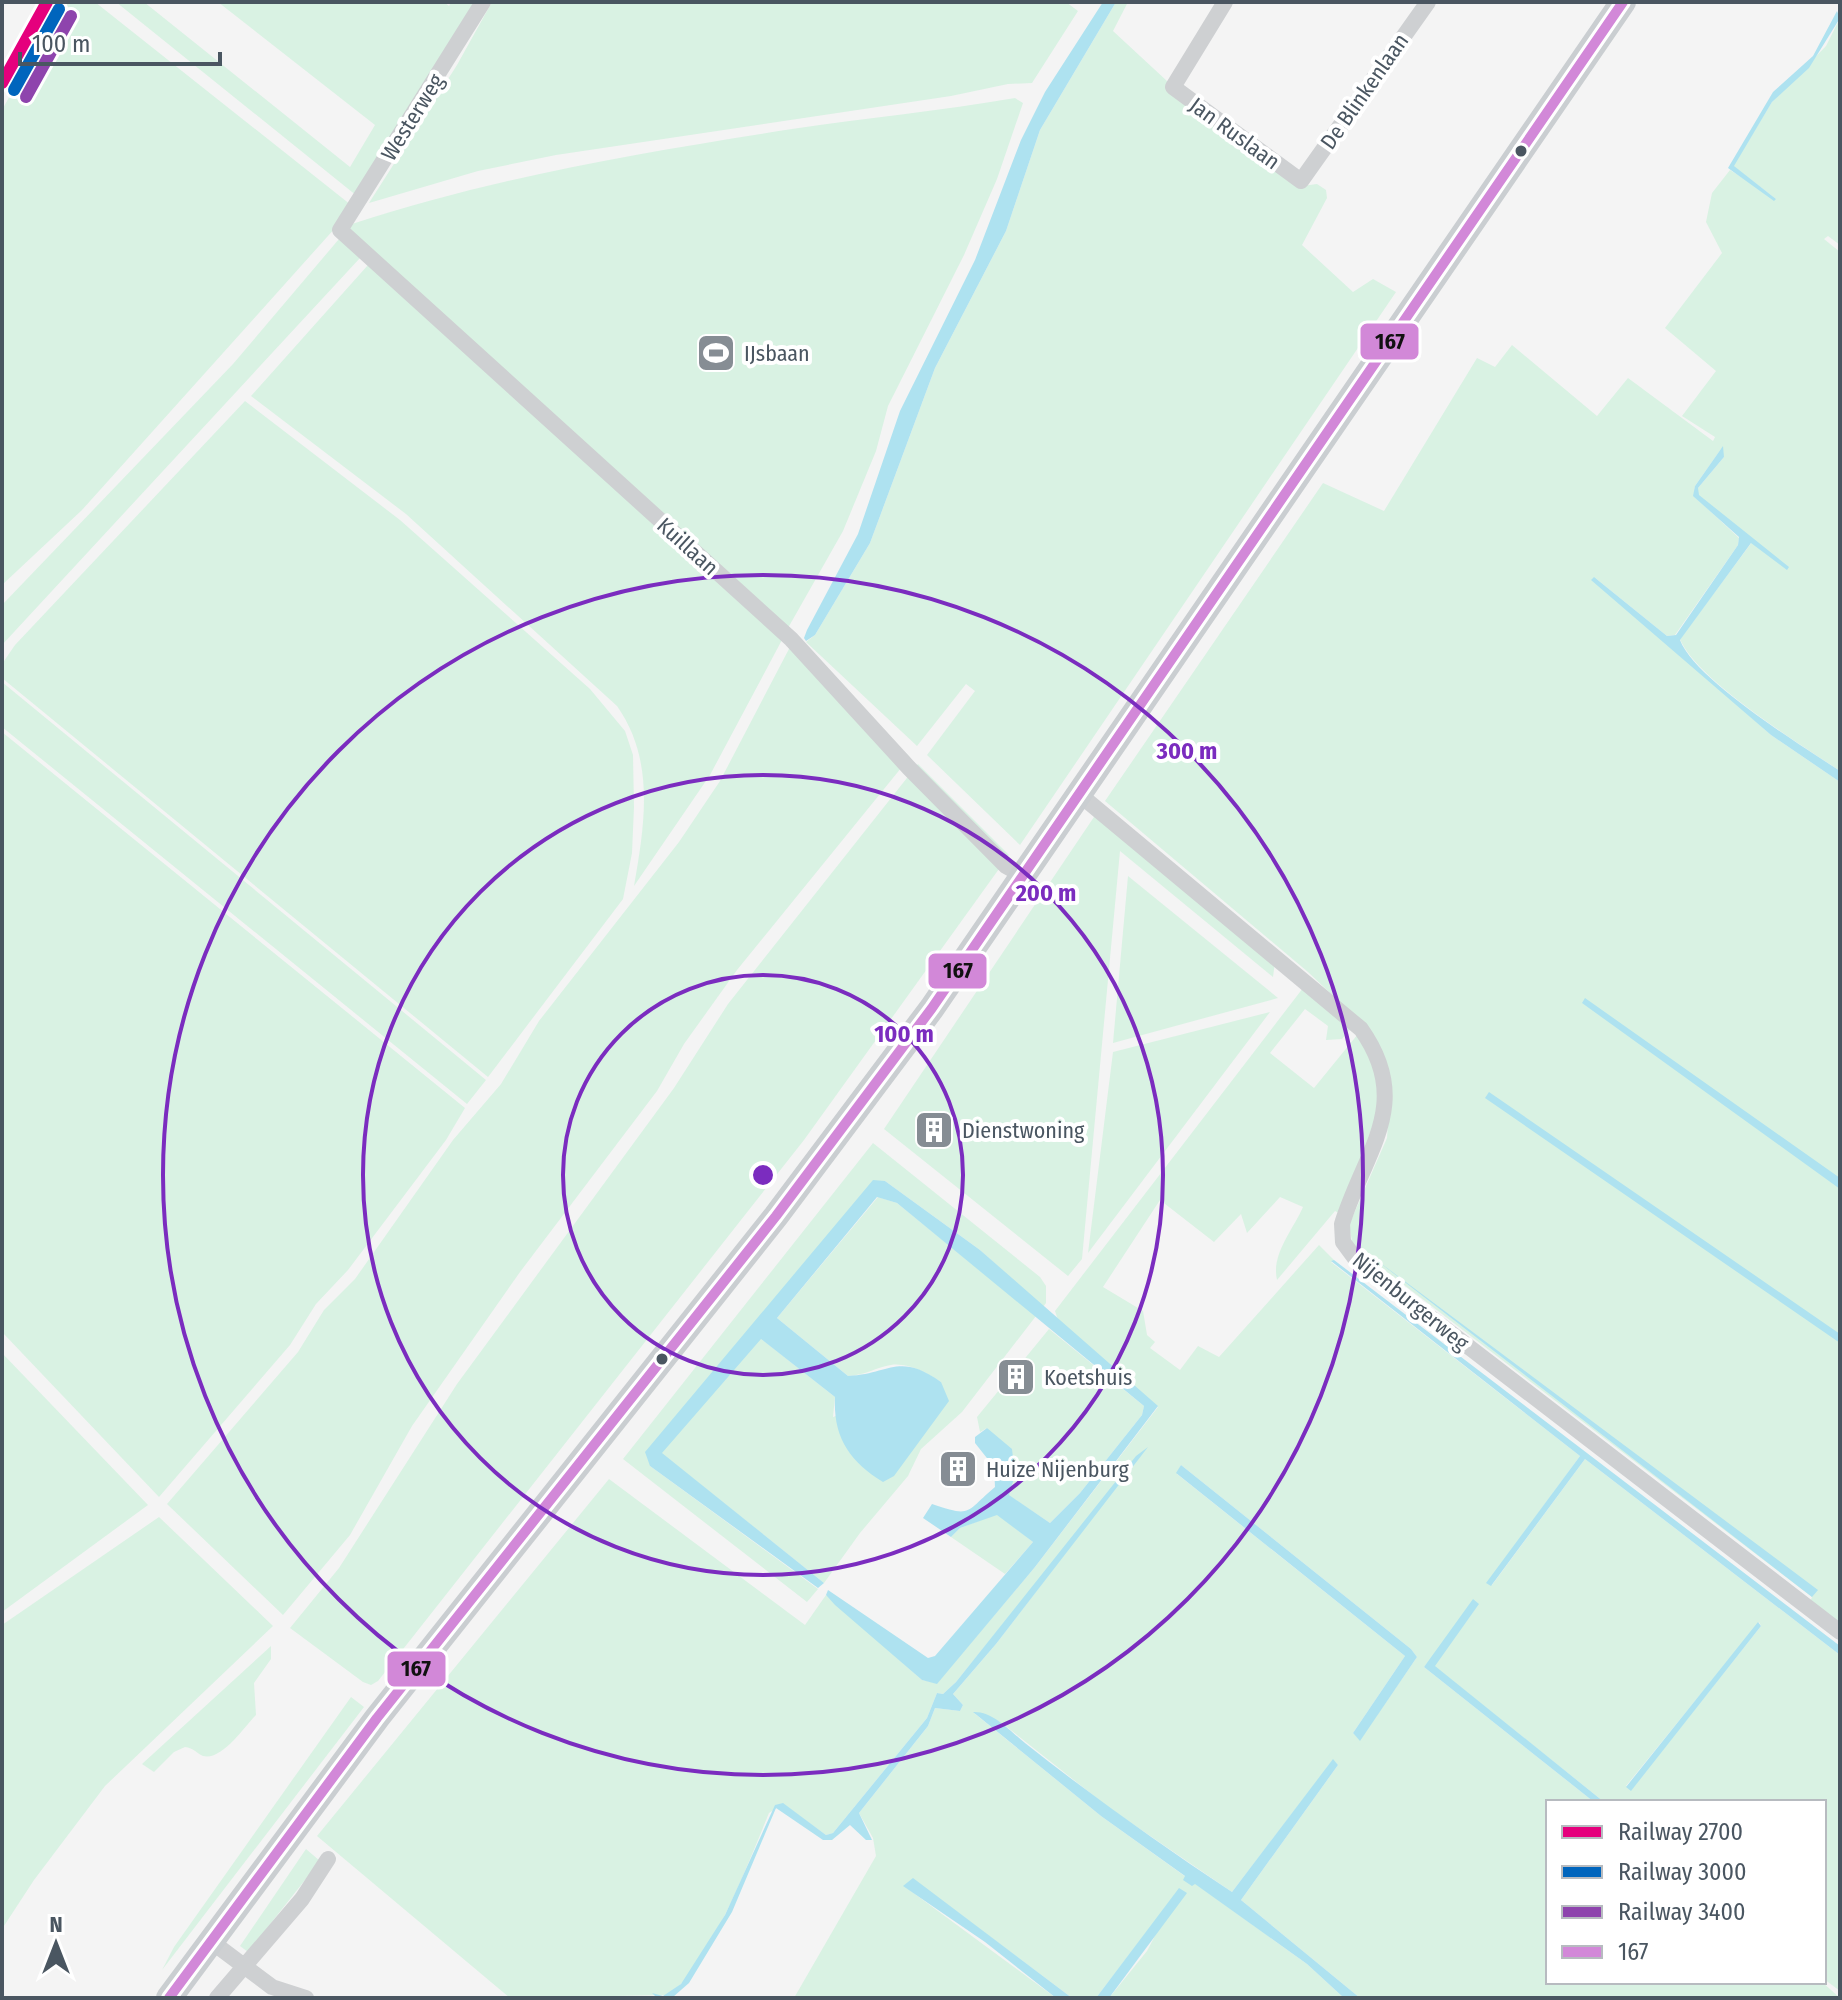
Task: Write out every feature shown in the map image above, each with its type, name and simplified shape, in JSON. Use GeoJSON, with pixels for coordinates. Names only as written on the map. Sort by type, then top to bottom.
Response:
{"type":"FeatureCollection","features":[{"type":"Feature","properties":{"kind":"main road"},"geometry":{"type":"LineString","coordinates":[[169,1998],[377,1718],[784,1206],[932,1008],[1014,870],[1079,794],[1623,2]]}},
{"type":"Feature","properties":{"kind":"street","name":"Westerweg"},"geometry":{"type":"LineString","coordinates":[[340,230],[483,2]]}},
{"type":"Feature","properties":{"kind":"street","name":"Jan Ruslaan"},"geometry":{"type":"LineString","coordinates":[[1225,2],[1173,87],[1301,181]]}},
{"type":"Feature","properties":{"kind":"street","name":"De Blinkenlaan"},"geometry":{"type":"LineString","coordinates":[[1301,181],[1428,2]]}},
{"type":"Feature","properties":{"kind":"street","name":"Kuillaan"},"geometry":{"type":"LineString","coordinates":[[340,230],[791,639],[909,768],[1014,870]]}},
{"type":"Feature","properties":{"kind":"street","name":"Nijenburgerweg"},"geometry":{"type":"LineString","coordinates":[[1079,794],[1361,1029],[1370,1042],[1382,1069],[1386,1109],[1342,1224],[1343,1242],[1357,1261],[1840,1632]]}},
{"type":"Feature","properties":{"kind":"street"},"geometry":{"type":"LineString","coordinates":[[217,1998],[302,1899],[328,1859]]}},
{"type":"Feature","properties":{"kind":"street"},"geometry":{"type":"LineString","coordinates":[[212,1942],[272,1987],[296,1997]]}},
{"type":"Feature","properties":{"kind":"green space"},"geometry":{"type":"Polygon","coordinates":[[[62,2],[95,2],[351,205],[345,217],[82,510],[2,585],[2,110],[62,2]]]}},
{"type":"Feature","properties":{"kind":"green space"},"geometry":{"type":"Polygon","coordinates":[[[116,2],[144,2],[350,167],[375,125],[218,2],[444,2],[449,6],[451,2],[476,2],[357,196],[116,2]]]}},
{"type":"Feature","properties":{"kind":"green space"},"geometry":{"type":"Polygon","coordinates":[[[492,2],[1066,2],[1078,11],[1032,83],[1008,84],[951,96],[556,155],[478,171],[369,203],[457,65],[492,2]]]}},
{"type":"Feature","properties":{"kind":"green space"},"geometry":{"type":"Polygon","coordinates":[[[1116,2],[1128,2],[1113,31],[1167,81],[1170,91],[1302,186],[1317,184],[1326,190],[1327,198],[1302,245],[1353,292],[1373,279],[1396,292],[1020,845],[927,755],[975,691],[966,684],[917,746],[806,642],[815,635],[870,543],[935,368],[1006,231],[1040,130],[1116,2]]]}},
{"type":"Feature","properties":{"kind":"green space"},"geometry":{"type":"Polygon","coordinates":[[[1840,18],[1840,245],[1828,236],[1824,239],[1840,252],[1840,771],[1728,692],[1706,673],[1680,639],[1752,542],[1787,569],[1698,495],[1698,488],[1724,457],[1721,449],[1695,486],[1694,496],[1739,538],[1738,545],[1675,635],[1667,636],[1594,577],[1771,735],[1840,782],[1840,1625],[1810,1602],[1812,1597],[1353,1246],[1349,1225],[1387,1138],[1390,1096],[1348,1010],[1308,972],[1105,801],[1323,483],[1384,511],[1477,358],[1495,367],[1512,345],[1597,416],[1628,378],[1713,441],[1715,437],[1682,416],[1716,371],[1665,328],[1722,253],[1706,222],[1712,193],[1730,170],[1776,199],[1733,166],[1772,102],[1826,46],[1840,18]]]}},
{"type":"Feature","properties":{"kind":"green space","name":"IJsbaan"},"geometry":{"type":"Polygon","coordinates":[[[1015,98],[1023,103],[997,179],[964,255],[888,406],[876,451],[843,531],[788,628],[348,229],[352,224],[406,207],[570,168],[792,129],[1015,98]]]}},
{"type":"Feature","properties":{"kind":"green space"},"geometry":{"type":"Polygon","coordinates":[[[339,239],[360,258],[2,645],[2,605],[233,364],[339,239]]]}},
{"type":"Feature","properties":{"kind":"green space"},"geometry":{"type":"Polygon","coordinates":[[[368,265],[783,638],[710,775],[634,886],[643,816],[642,770],[629,727],[617,706],[406,514],[251,396],[368,265]]]}},
{"type":"Feature","properties":{"kind":"green space"},"geometry":{"type":"Polygon","coordinates":[[[245,401],[400,520],[590,689],[625,731],[633,755],[634,807],[632,853],[623,899],[488,1077],[2,678],[2,664],[15,645],[245,401]]]}},
{"type":"Feature","properties":{"kind":"green space"},"geometry":{"type":"Polygon","coordinates":[[[790,647],[910,757],[737,970],[684,1044],[657,1091],[520,1272],[412,1426],[350,1535],[283,1615],[167,1504],[298,1352],[324,1310],[355,1279],[453,1140],[501,1084],[539,1021],[679,842],[720,781],[790,647]]]}},
{"type":"Feature","properties":{"kind":"green space"},"geometry":{"type":"Polygon","coordinates":[[[2,682],[486,1080],[467,1104],[2,727],[2,682]]]}},
{"type":"Feature","properties":{"kind":"green space"},"geometry":{"type":"Polygon","coordinates":[[[2,732],[465,1108],[446,1140],[348,1270],[316,1304],[290,1345],[159,1497],[2,1332],[2,732]]]}},
{"type":"Feature","properties":{"kind":"green space"},"geometry":{"type":"Polygon","coordinates":[[[918,764],[1009,855],[804,1140],[378,1681],[371,1685],[363,1682],[290,1628],[339,1568],[457,1384],[674,1088],[728,1004],[918,764]]]}},
{"type":"Feature","properties":{"kind":"green space"},"geometry":{"type":"Polygon","coordinates":[[[1096,814],[1275,962],[1273,977],[1120,851],[1082,1259],[1068,1276],[884,1129],[1096,814]]]}},
{"type":"Feature","properties":{"kind":"green space"},"geometry":{"type":"Polygon","coordinates":[[[1128,876],[1278,998],[1113,1043],[1128,876]]]}},
{"type":"Feature","properties":{"kind":"green space"},"geometry":{"type":"Polygon","coordinates":[[[1303,988],[1350,1029],[1342,1039],[1326,1040],[1328,1026],[1305,1009],[1270,1053],[1314,1088],[1358,1034],[1366,1044],[1382,1099],[1341,1214],[1335,1211],[1277,1280],[1280,1252],[1303,1207],[1280,1197],[1247,1233],[1241,1214],[1214,1242],[1160,1200],[1103,1287],[1143,1311],[1147,1335],[1155,1342],[1150,1348],[1180,1370],[1198,1346],[1219,1357],[1319,1245],[1334,1260],[1331,1262],[1580,1456],[1487,1583],[1492,1585],[1585,1459],[1840,1655],[1840,1991],[1826,1980],[1826,1800],[1602,1800],[1434,1666],[1478,1605],[1424,1667],[1591,1800],[1546,1800],[1546,1984],[1824,1984],[1840,1998],[1360,1998],[1241,1900],[1338,1765],[1333,1760],[1232,1892],[1108,1807],[1003,1724],[974,1713],[1101,1816],[1307,1964],[1344,1998],[1109,1998],[1147,1951],[1180,1888],[1096,1998],[1072,1998],[913,1879],[904,1886],[1056,1998],[794,1998],[876,1856],[873,1838],[859,1813],[928,1726],[935,1708],[960,1711],[963,1705],[953,1694],[996,1644],[1145,1449],[956,1682],[943,1694],[937,1693],[927,1718],[833,1833],[826,1835],[783,1804],[769,1813],[712,1940],[682,1983],[667,1995],[510,1998],[317,1836],[609,1479],[805,1625],[826,1595],[922,1680],[937,1683],[1035,1567],[1158,1407],[1058,1320],[1055,1311],[1303,988]],[[1181,1465],[1177,1474],[1405,1656],[1353,1733],[1360,1740],[1417,1657],[1411,1649],[1181,1465]],[[1759,1622],[1626,1786],[1631,1790],[1761,1626],[1759,1622]]]}},
{"type":"Feature","properties":{"kind":"green space"},"geometry":{"type":"Polygon","coordinates":[[[1270,1012],[1088,1253],[1113,1052],[1270,1012]]]}},
{"type":"Feature","properties":{"kind":"green space"},"geometry":{"type":"Polygon","coordinates":[[[873,1143],[1040,1277],[1046,1286],[1046,1303],[1043,1307],[980,1250],[885,1181],[650,1466],[818,1589],[807,1602],[623,1459],[873,1143]]]}},
{"type":"Feature","properties":{"kind":"green space"},"geometry":{"type":"Polygon","coordinates":[[[878,1197],[897,1203],[1036,1316],[962,1412],[921,1449],[908,1476],[860,1533],[824,1583],[661,1453],[760,1338],[835,1397],[833,1417],[941,1382],[922,1371],[900,1365],[848,1376],[777,1318],[878,1197]]]}},
{"type":"Feature","properties":{"kind":"green space"},"geometry":{"type":"Polygon","coordinates":[[[1049,1329],[1144,1406],[1142,1415],[1080,1493],[1050,1523],[1008,1495],[1015,1475],[987,1428],[980,1432],[977,1417],[1049,1329]]]}},
{"type":"Feature","properties":{"kind":"green space"},"geometry":{"type":"Polygon","coordinates":[[[2,1353],[148,1505],[2,1612],[2,1353]]]}},
{"type":"Feature","properties":{"kind":"green space"},"geometry":{"type":"Polygon","coordinates":[[[997,1514],[1033,1542],[1005,1574],[951,1537],[960,1528],[997,1514]]]}},
{"type":"Feature","properties":{"kind":"green space"},"geometry":{"type":"Polygon","coordinates":[[[159,1517],[273,1626],[105,1786],[34,1880],[2,1929],[2,1625],[159,1517]]]}},
{"type":"Feature","properties":{"kind":"green space"},"geometry":{"type":"Polygon","coordinates":[[[271,1646],[271,1659],[254,1683],[256,1715],[232,1742],[210,1756],[185,1747],[174,1752],[154,1772],[142,1764],[271,1646]]]}},
{"type":"Feature","properties":{"kind":"green space"},"geometry":{"type":"Polygon","coordinates":[[[351,1697],[364,1707],[162,1970],[174,1947],[351,1697]]]}},
{"type":"Feature","properties":{"kind":"green space"},"geometry":{"type":"Polygon","coordinates":[[[306,1849],[320,1861],[248,1952],[240,1946],[306,1849]]]}},
{"type":"Feature","properties":{"kind":"water"},"geometry":{"type":"Polygon","coordinates":[[[1103,2],[1116,2],[1040,130],[1006,231],[935,368],[870,543],[815,635],[806,641],[807,630],[858,534],[900,411],[975,260],[1021,140],[1045,92],[1103,2]]]}},
{"type":"Feature","properties":{"kind":"water"},"geometry":{"type":"Polygon","coordinates":[[[1837,11],[1840,18],[1809,68],[1772,102],[1734,166],[1776,199],[1774,201],[1728,168],[1773,92],[1813,56],[1837,11]]]}},
{"type":"Feature","properties":{"kind":"water"},"geometry":{"type":"Polygon","coordinates":[[[1723,446],[1724,457],[1698,488],[1699,495],[1789,567],[1787,570],[1751,543],[1680,640],[1706,674],[1727,692],[1840,771],[1840,782],[1771,735],[1591,580],[1594,577],[1667,636],[1676,635],[1738,545],[1739,537],[1693,496],[1695,486],[1723,446]]]}},
{"type":"Feature","properties":{"kind":"water"},"geometry":{"type":"Polygon","coordinates":[[[1585,998],[1840,1178],[1840,1189],[1582,1003],[1585,998]]]}},
{"type":"Feature","properties":{"kind":"water"},"geometry":{"type":"Polygon","coordinates":[[[1489,1092],[1840,1334],[1840,1343],[1485,1098],[1489,1092]]]}},
{"type":"Feature","properties":{"kind":"water"},"geometry":{"type":"Polygon","coordinates":[[[873,1180],[885,1181],[980,1250],[1158,1406],[1035,1567],[937,1684],[922,1680],[835,1605],[826,1595],[828,1590],[928,1658],[935,1656],[1033,1542],[997,1515],[960,1528],[951,1537],[923,1518],[932,1504],[955,1511],[968,1510],[995,1487],[994,1467],[975,1443],[975,1437],[987,1428],[1012,1449],[1015,1475],[1009,1495],[1050,1523],[1080,1493],[1142,1415],[1144,1406],[897,1203],[877,1197],[777,1318],[848,1376],[904,1366],[941,1382],[949,1401],[894,1476],[883,1482],[852,1456],[840,1436],[835,1397],[761,1339],[662,1453],[824,1583],[818,1588],[650,1466],[645,1452],[873,1180]]]}},
{"type":"Feature","properties":{"kind":"water"},"geometry":{"type":"Polygon","coordinates":[[[1371,1256],[1818,1590],[1812,1597],[1371,1256]]]}},
{"type":"Feature","properties":{"kind":"water"},"geometry":{"type":"Polygon","coordinates":[[[1334,1260],[1840,1646],[1840,1655],[1585,1459],[1491,1586],[1486,1583],[1580,1456],[1331,1261],[1334,1260]]]}},
{"type":"Feature","properties":{"kind":"water"},"geometry":{"type":"Polygon","coordinates":[[[1148,1447],[996,1644],[953,1694],[963,1705],[960,1711],[935,1708],[928,1726],[859,1813],[872,1840],[866,1840],[850,1825],[832,1840],[823,1840],[776,1808],[732,1912],[689,1983],[673,1997],[656,1997],[652,1993],[663,1996],[681,1984],[725,1915],[775,1805],[783,1803],[826,1835],[833,1833],[927,1718],[937,1693],[943,1694],[956,1682],[1136,1456],[1148,1447]]]}},
{"type":"Feature","properties":{"kind":"water"},"geometry":{"type":"Polygon","coordinates":[[[1181,1465],[1411,1649],[1417,1657],[1360,1741],[1353,1733],[1405,1656],[1176,1473],[1181,1465]]]}},
{"type":"Feature","properties":{"kind":"water"},"geometry":{"type":"Polygon","coordinates":[[[1473,1599],[1479,1604],[1435,1666],[1602,1800],[1591,1800],[1424,1667],[1473,1599]]]}},
{"type":"Feature","properties":{"kind":"water"},"geometry":{"type":"Polygon","coordinates":[[[1758,1622],[1761,1626],[1631,1791],[1626,1787],[1758,1622]]]}},
{"type":"Feature","properties":{"kind":"water"},"geometry":{"type":"Polygon","coordinates":[[[973,1712],[1001,1723],[1101,1801],[1232,1892],[1333,1759],[1338,1765],[1241,1900],[1360,1998],[1344,1998],[1307,1964],[1195,1884],[1192,1886],[1183,1880],[1185,1876],[1101,1816],[973,1712]]]}},
{"type":"Feature","properties":{"kind":"water"},"geometry":{"type":"Polygon","coordinates":[[[913,1878],[1072,1998],[1056,1998],[985,1942],[903,1886],[913,1878]]]}},
{"type":"Feature","properties":{"kind":"water"},"geometry":{"type":"Polygon","coordinates":[[[1179,1888],[1187,1893],[1109,1998],[1096,1998],[1179,1888]]]}},
{"type":"Feature","properties":{"kind":"rail line","name":"2700"},"geometry":{"type":"LineString","coordinates":[[2,83],[47,2]]}},
{"type":"Feature","properties":{"kind":"rail line","name":"3000"},"geometry":{"type":"LineString","coordinates":[[14,90],[59,9]]}},
{"type":"Feature","properties":{"kind":"rail line","name":"3400"},"geometry":{"type":"LineString","coordinates":[[26,97],[71,16]]}},
{"type":"Feature","properties":{"kind":"transit line","name":"167"},"geometry":{"type":"LineString","coordinates":[[169,1998],[377,1718],[776,1216],[932,1008],[1623,2]]}},
{"type":"Feature","properties":{"kind":"place","name":"IJsbaan"},"geometry":{"type":"Point","coordinates":[716,353]}},
{"type":"Feature","properties":{"kind":"place","name":"Dienstwoning"},"geometry":{"type":"Point","coordinates":[934,1130]}},
{"type":"Feature","properties":{"kind":"place","name":"Koetshuis"},"geometry":{"type":"Point","coordinates":[1016,1377]}},
{"type":"Feature","properties":{"kind":"place","name":"Huize Nijenburg"},"geometry":{"type":"Point","coordinates":[958,1469]}}]}
